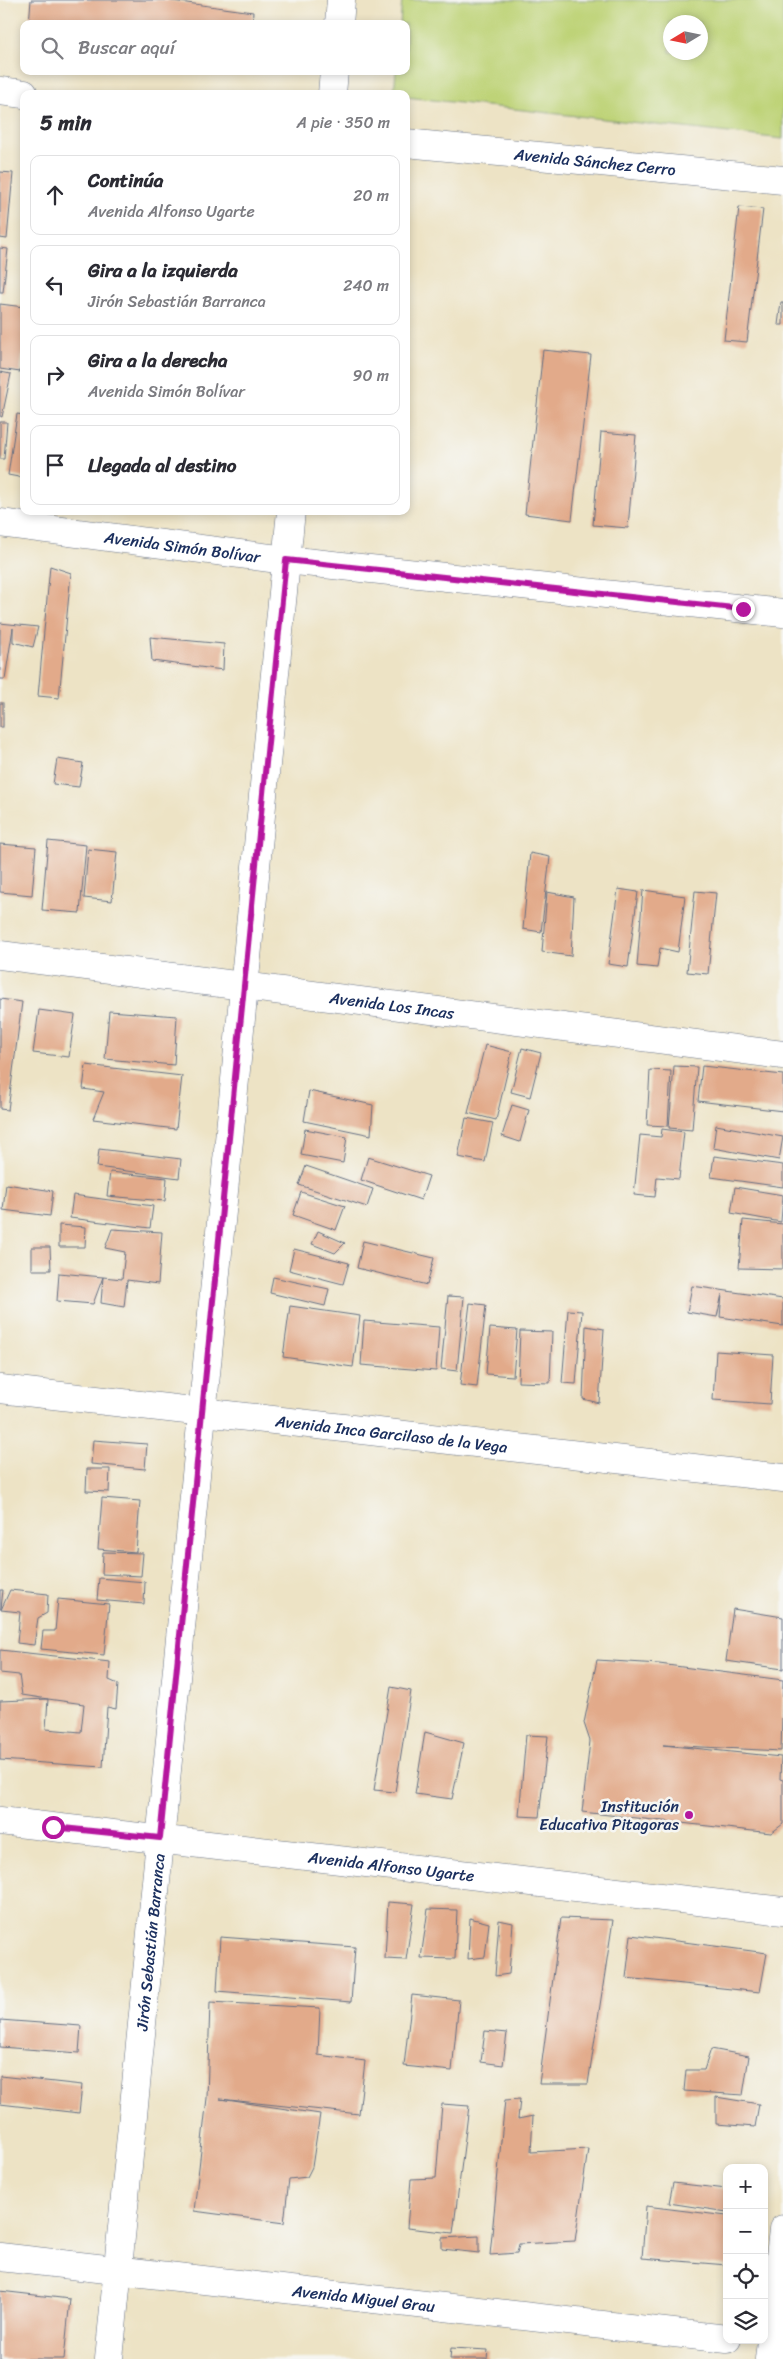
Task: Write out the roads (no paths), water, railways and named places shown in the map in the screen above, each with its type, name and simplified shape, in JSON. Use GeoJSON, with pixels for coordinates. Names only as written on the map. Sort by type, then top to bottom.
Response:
{"type":"FeatureCollection","features":[{"type":"Feature","properties":{"kind":"street"},"geometry":{"type":"LineString","coordinates":[[339,20],[341,0]]}},
{"type":"Feature","properties":{"kind":"street"},"geometry":{"type":"LineString","coordinates":[[332,90],[334,75]]}},
{"type":"Feature","properties":{"kind":"street"},"geometry":{"type":"LineString","coordinates":[[0,91],[20,94]]}},
{"type":"Feature","properties":{"kind":"street","name":"Avenida Sánchez Cerro"},"geometry":{"type":"LineString","coordinates":[[410,143],[783,180]]}},
{"type":"Feature","properties":{"kind":"street","name":"Jirón Sebastián Barranca"},"geometry":{"type":"LineString","coordinates":[[109,2359],[291,515]]}},
{"type":"Feature","properties":{"kind":"street","name":"Avenida Simón Bolívar"},"geometry":{"type":"LineString","coordinates":[[0,522],[286,560],[783,613]]}},
{"type":"Feature","properties":{"kind":"street","name":"Avenida Los Incas"},"geometry":{"type":"LineString","coordinates":[[0,955],[783,1055]]}},
{"type":"Feature","properties":{"kind":"street","name":"Avenida Inca Garcilaso de la Vega"},"geometry":{"type":"LineString","coordinates":[[0,1389],[783,1478]]}},
{"type":"Feature","properties":{"kind":"street","name":"Avenida Alfonso Ugarte"},"geometry":{"type":"LineString","coordinates":[[0,1822],[160,1838],[783,1911]]}},
{"type":"Feature","properties":{"kind":"street"},"geometry":{"type":"LineString","coordinates":[[754,2344],[774,2349],[783,2229]]}},
{"type":"Feature","properties":{"kind":"street","name":"Avenida Miguel Grau"},"geometry":{"type":"LineString","coordinates":[[0,2257],[723,2339]]}},
{"type":"Feature","properties":{"kind":"place","name":"Institución Educativa Pitagoras"},"geometry":{"type":"Point","coordinates":[689,1815]}}]}
